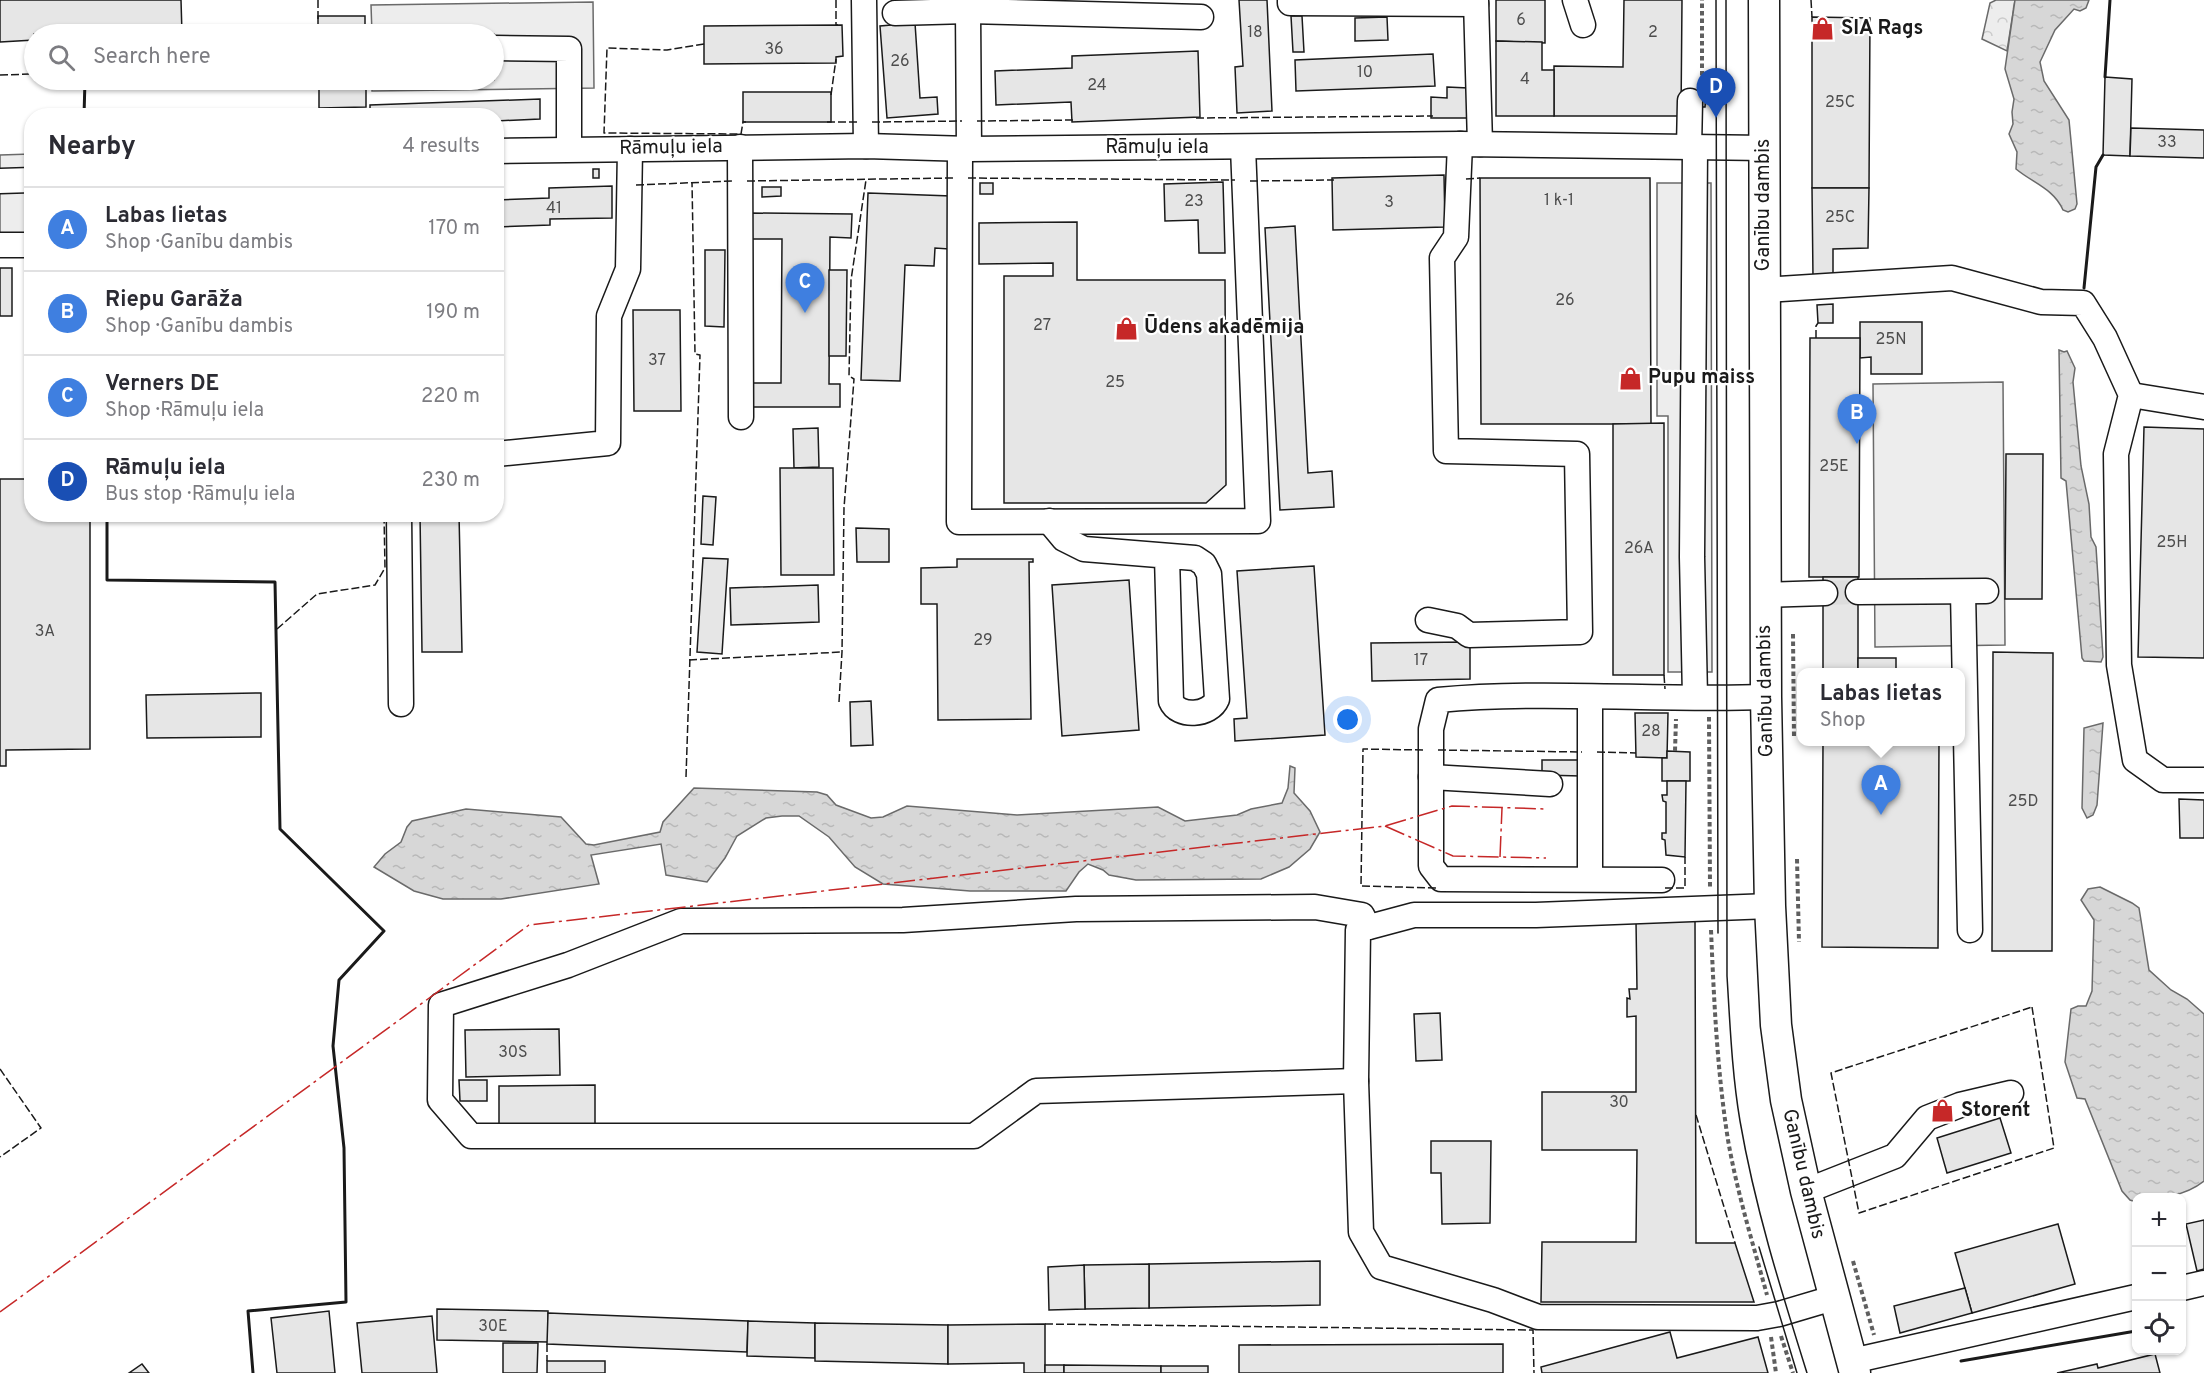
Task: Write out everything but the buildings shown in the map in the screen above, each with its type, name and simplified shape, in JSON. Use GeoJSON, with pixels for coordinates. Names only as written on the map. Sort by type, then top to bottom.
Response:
{"type":"FeatureCollection","features":[{"type":"Feature","properties":{"kind":"main road","name":"Ganību dambis"},"geometry":{"type":"LineString","coordinates":[[1764,0],[1764,290],[1779,594],[1766,697],[1770,906],[1776,1025],[1786,1100],[1833,1298],[1862,1363]]}},
{"type":"Feature","properties":{"kind":"street"},"geometry":{"type":"LineString","coordinates":[[864,0],[866,146]]}},
{"type":"Feature","properties":{"kind":"street"},"geometry":{"type":"LineString","coordinates":[[1290,0],[1290,3],[1476,2],[1470,144],[1456,237],[1442,258],[1446,451],[1577,454],[1580,632],[1469,635],[1457,626],[1428,620]]}},
{"type":"Feature","properties":{"kind":"street"},"geometry":{"type":"LineString","coordinates":[[1575,0],[1583,26]]}},
{"type":"Feature","properties":{"kind":"street"},"geometry":{"type":"LineString","coordinates":[[895,13],[968,11],[1201,17]]}},
{"type":"Feature","properties":{"kind":"street"},"geometry":{"type":"LineString","coordinates":[[968,11],[959,522],[1258,521],[1243,147]]}},
{"type":"Feature","properties":{"kind":"street"},"geometry":{"type":"LineString","coordinates":[[504,48],[569,49],[558,150]]}},
{"type":"Feature","properties":{"kind":"street"},"geometry":{"type":"LineString","coordinates":[[1694,697],[1692,148],[1696,96]]}},
{"type":"Feature","properties":{"kind":"street","name":"Rāmuļu iela"},"geometry":{"type":"LineString","coordinates":[[504,151],[866,146],[965,149],[1470,144],[1765,148]]}},
{"type":"Feature","properties":{"kind":"street"},"geometry":{"type":"LineString","coordinates":[[740,147],[741,417]]}},
{"type":"Feature","properties":{"kind":"street"},"geometry":{"type":"LineString","coordinates":[[504,453],[609,443],[609,316],[628,269],[630,149]]}},
{"type":"Feature","properties":{"kind":"street"},"geometry":{"type":"LineString","coordinates":[[0,181],[24,180]]}},
{"type":"Feature","properties":{"kind":"street"},"geometry":{"type":"LineString","coordinates":[[0,245],[24,245]]}},
{"type":"Feature","properties":{"kind":"street"},"geometry":{"type":"LineString","coordinates":[[1764,290],[1952,278],[2037,299],[2041,302],[2083,303],[2105,338],[2131,395],[2116,454],[2119,665],[2135,760],[2163,780],[2204,780]]}},
{"type":"Feature","properties":{"kind":"street"},"geometry":{"type":"LineString","coordinates":[[2131,395],[2204,407]]}},
{"type":"Feature","properties":{"kind":"street"},"geometry":{"type":"LineString","coordinates":[[1049,521],[1064,539],[1084,549],[1195,558],[1204,564],[1209,574],[1217,699],[1214,706],[1207,711],[1180,712],[1174,708],[1171,701],[1167,557]]}},
{"type":"Feature","properties":{"kind":"street"},"geometry":{"type":"LineString","coordinates":[[399,522],[401,705]]}},
{"type":"Feature","properties":{"kind":"street"},"geometry":{"type":"LineString","coordinates":[[1858,592],[1975,591],[1970,930]]}},
{"type":"Feature","properties":{"kind":"street"},"geometry":{"type":"LineString","coordinates":[[1779,594],[1825,593]]}},
{"type":"Feature","properties":{"kind":"street"},"geometry":{"type":"LineString","coordinates":[[1590,696],[1590,879]]}},
{"type":"Feature","properties":{"kind":"street"},"geometry":{"type":"LineString","coordinates":[[1662,879],[1441,879],[1431,866],[1431,729],[1438,700],[1471,697],[1766,697]]}},
{"type":"Feature","properties":{"kind":"street"},"geometry":{"type":"LineString","coordinates":[[1431,777],[1550,784]]}},
{"type":"Feature","properties":{"kind":"street"},"geometry":{"type":"LineString","coordinates":[[1770,906],[1536,915],[1414,915],[1358,930],[1356,1081],[1361,1232],[1381,1267],[1493,1300],[1538,1317],[1757,1318],[1833,1298]]}},
{"type":"Feature","properties":{"kind":"street"},"geometry":{"type":"LineString","coordinates":[[1356,1081],[1036,1091],[974,1136],[471,1136],[440,1100],[441,1005],[568,965],[681,921],[903,920],[1076,909],[1314,907],[1362,915],[1368,927]]}},
{"type":"Feature","properties":{"kind":"street"},"geometry":{"type":"LineString","coordinates":[[1806,1191],[1894,1156],[1927,1118],[1960,1105],[2011,1093]]}},
{"type":"Feature","properties":{"kind":"street"},"geometry":{"type":"LineString","coordinates":[[2186,1287],[2204,1283]]}},
{"type":"Feature","properties":{"kind":"street"},"geometry":{"type":"LineString","coordinates":[[1862,1363],[1956,1336],[2132,1299]]}},
{"type":"Feature","properties":{"kind":"path"},"geometry":{"type":"LineString","coordinates":[[1696,96],[1702,0]]}},
{"type":"Feature","properties":{"kind":"path"},"geometry":{"type":"LineString","coordinates":[[1779,594],[1794,748]]}},
{"type":"Feature","properties":{"kind":"path"},"geometry":{"type":"LineString","coordinates":[[1675,752],[1694,697]]}},
{"type":"Feature","properties":{"kind":"path"},"geometry":{"type":"LineString","coordinates":[[1694,697],[1710,907],[1715,1015],[1729,1140],[1740,1195],[1772,1315],[1793,1373]]}},
{"type":"Feature","properties":{"kind":"path"},"geometry":{"type":"LineString","coordinates":[[1796,855],[1800,950]]}},
{"type":"Feature","properties":{"kind":"path"},"geometry":{"type":"LineString","coordinates":[[1852,1257],[1862,1363]]}},
{"type":"Feature","properties":{"kind":"path"},"geometry":{"type":"LineString","coordinates":[[1772,1315],[1770,1329],[1776,1373]]}},
{"type":"Feature","properties":{"kind":"green space"},"geometry":{"type":"Polygon","coordinates":[[[1996,0],[2015,0],[2007,51],[1982,39],[1990,3],[1996,0]]]}},
{"type":"Feature","properties":{"kind":"shaded area"},"geometry":{"type":"Polygon","coordinates":[[[593,2],[594,88],[504,89],[504,24],[372,24],[371,5],[593,2]]]}},
{"type":"Feature","properties":{"kind":"shaded area"},"geometry":{"type":"Polygon","coordinates":[[[372,90],[446,90],[372,91],[372,90]]]}},
{"type":"Feature","properties":{"kind":"shaded area"},"geometry":{"type":"Polygon","coordinates":[[[24,154],[24,169],[0,169],[0,155],[24,154]]]}},
{"type":"Feature","properties":{"kind":"shaded area"},"geometry":{"type":"Polygon","coordinates":[[[1657,183],[1711,183],[1712,672],[1668,672],[1668,416],[1657,416],[1657,183]]]}},
{"type":"Feature","properties":{"kind":"shaded area"},"geometry":{"type":"Polygon","coordinates":[[[0,189],[24,189],[24,235],[0,236],[0,189]]]}},
{"type":"Feature","properties":{"kind":"shaded area"},"geometry":{"type":"Polygon","coordinates":[[[2003,382],[2005,645],[1875,647],[1873,384],[2003,382]]]}},
{"type":"Feature","properties":{"kind":"water"},"geometry":{"type":"Polygon","coordinates":[[[2015,0],[2089,0],[2086,8],[2080,11],[2074,9],[2055,30],[2040,62],[2044,81],[2069,120],[2077,204],[2075,209],[2068,212],[2063,210],[2049,191],[2016,169],[2017,152],[2009,134],[2013,124],[2014,99],[2005,69],[2015,0]]]}},
{"type":"Feature","properties":{"kind":"water"},"geometry":{"type":"Polygon","coordinates":[[[2059,350],[2067,351],[2075,368],[2073,382],[2081,466],[2089,504],[2091,537],[2096,547],[2103,657],[2101,662],[2084,661],[2082,658],[2066,481],[2061,478],[2059,350]]]}},
{"type":"Feature","properties":{"kind":"water"},"geometry":{"type":"Polygon","coordinates":[[[2103,723],[2097,805],[2093,815],[2087,818],[2082,808],[2084,728],[2103,723]]]}},
{"type":"Feature","properties":{"kind":"water"},"geometry":{"type":"Polygon","coordinates":[[[1290,766],[1295,768],[1294,793],[1310,811],[1320,832],[1310,849],[1289,867],[1261,879],[1136,880],[1109,875],[1088,864],[1079,872],[1066,891],[970,891],[883,884],[855,867],[829,837],[799,816],[766,818],[737,836],[725,858],[707,882],[666,875],[661,844],[591,855],[599,884],[501,899],[443,899],[414,891],[374,867],[385,854],[401,842],[412,821],[466,809],[561,817],[586,844],[594,845],[660,832],[663,822],[694,788],[817,792],[827,795],[836,805],[871,818],[883,817],[907,806],[1017,815],[1158,807],[1185,821],[1237,815],[1251,809],[1282,803],[1288,788],[1290,766]]]}},
{"type":"Feature","properties":{"kind":"water"},"geometry":{"type":"Polygon","coordinates":[[[2100,887],[2139,908],[2149,970],[2171,990],[2187,999],[2204,1014],[2204,1181],[2180,1193],[2132,1193],[2132,1201],[2122,1191],[2085,1099],[2077,1098],[2065,1062],[2071,1009],[2086,1006],[2092,991],[2094,920],[2081,900],[2088,889],[2100,887]]]}},
{"type":"Feature","properties":{"kind":"tunnel"},"geometry":{"type":"LineString","coordinates":[[1825,593],[1858,592]]}},
{"type":"Feature","properties":{"kind":"tram line"},"geometry":{"type":"LineString","coordinates":[[1716,0],[1718,933]]}},
{"type":"Feature","properties":{"kind":"tram line"},"geometry":{"type":"LineString","coordinates":[[1726,0],[1727,976],[1735,1085],[1746,1153],[1769,1248],[1807,1373]]}},
{"type":"Feature","properties":{"kind":"tram line"},"geometry":{"type":"LineString","coordinates":[[1759,1247],[1797,1373]]}},
{"type":"Feature","properties":{"kind":"fence"},"geometry":{"type":"LineString","coordinates":[[318,0],[318,20]]}},
{"type":"Feature","properties":{"kind":"fence"},"geometry":{"type":"LineString","coordinates":[[836,0],[836,25],[838,25]]}},
{"type":"Feature","properties":{"kind":"fence"},"geometry":{"type":"LineString","coordinates":[[1811,0],[1812,17]]}},
{"type":"Feature","properties":{"kind":"fence"},"geometry":{"type":"LineString","coordinates":[[704,44],[667,50],[607,48],[604,133],[741,134],[743,122],[746,122]]}},
{"type":"Feature","properties":{"kind":"fence"},"geometry":{"type":"LineString","coordinates":[[831,95],[836,59]]}},
{"type":"Feature","properties":{"kind":"fence"},"geometry":{"type":"LineString","coordinates":[[0,75],[24,74]]}},
{"type":"Feature","properties":{"kind":"fence"},"geometry":{"type":"LineString","coordinates":[[1196,118],[1433,116]]}},
{"type":"Feature","properties":{"kind":"fence"},"geometry":{"type":"LineString","coordinates":[[977,121],[1076,120]]}},
{"type":"Feature","properties":{"kind":"fence"},"geometry":{"type":"LineString","coordinates":[[872,122],[962,121]]}},
{"type":"Feature","properties":{"kind":"fence"},"geometry":{"type":"LineString","coordinates":[[827,122],[857,122]]}},
{"type":"Feature","properties":{"kind":"fence"},"geometry":{"type":"LineString","coordinates":[[747,181],[953,178]]}},
{"type":"Feature","properties":{"kind":"fence"},"geometry":{"type":"LineString","coordinates":[[968,178],[1235,180]]}},
{"type":"Feature","properties":{"kind":"fence"},"geometry":{"type":"LineString","coordinates":[[1466,179],[1480,178]]}},
{"type":"Feature","properties":{"kind":"fence"},"geometry":{"type":"LineString","coordinates":[[839,702],[844,508],[854,379],[849,376],[851,280],[866,180]]}},
{"type":"Feature","properties":{"kind":"fence"},"geometry":{"type":"LineString","coordinates":[[1250,181],[1334,180]]}},
{"type":"Feature","properties":{"kind":"fence"},"geometry":{"type":"LineString","coordinates":[[636,185],[732,181]]}},
{"type":"Feature","properties":{"kind":"fence"},"geometry":{"type":"LineString","coordinates":[[686,777],[700,355],[695,354],[692,182]]}},
{"type":"Feature","properties":{"kind":"fence"},"geometry":{"type":"LineString","coordinates":[[1816,338],[1818,323]]}},
{"type":"Feature","properties":{"kind":"fence"},"geometry":{"type":"LineString","coordinates":[[277,629],[317,594],[375,585],[385,568],[384,522]]}},
{"type":"Feature","properties":{"kind":"fence"},"geometry":{"type":"LineString","coordinates":[[689,660],[842,652]]}},
{"type":"Feature","properties":{"kind":"fence"},"geometry":{"type":"LineString","coordinates":[[1664,675],[1665,689]]}},
{"type":"Feature","properties":{"kind":"fence"},"geometry":{"type":"LineString","coordinates":[[1423,750],[1363,749],[1361,886],[1437,888]]}},
{"type":"Feature","properties":{"kind":"fence"},"geometry":{"type":"LineString","coordinates":[[1438,750],[1582,752]]}},
{"type":"Feature","properties":{"kind":"fence"},"geometry":{"type":"LineString","coordinates":[[1597,752],[1636,753]]}},
{"type":"Feature","properties":{"kind":"fence"},"geometry":{"type":"LineString","coordinates":[[1665,888],[1685,888],[1685,857]]}},
{"type":"Feature","properties":{"kind":"fence"},"geometry":{"type":"LineString","coordinates":[[2032,1007],[2054,1148],[1859,1213],[1831,1073],[2032,1007]]}},
{"type":"Feature","properties":{"kind":"fence"},"geometry":{"type":"LineString","coordinates":[[0,1069],[41,1128],[0,1157]]}},
{"type":"Feature","properties":{"kind":"fence"},"geometry":{"type":"LineString","coordinates":[[1696,1115],[1735,1243]]}},
{"type":"Feature","properties":{"kind":"fence"},"geometry":{"type":"LineString","coordinates":[[1045,1324],[1533,1330],[1534,1373]]}},
{"type":"Feature","properties":{"kind":"fence"},"geometry":{"type":"LineString","coordinates":[[547,1344],[547,1361]]}},
{"type":"Feature","properties":{"kind":"wall"},"geometry":{"type":"LineString","coordinates":[[2105,77],[2110,0]]}},
{"type":"Feature","properties":{"kind":"wall"},"geometry":{"type":"LineString","coordinates":[[84,108],[85,90]]}},
{"type":"Feature","properties":{"kind":"wall"},"geometry":{"type":"LineString","coordinates":[[2084,288],[2096,167],[2103,155]]}},
{"type":"Feature","properties":{"kind":"wall"},"geometry":{"type":"LineString","coordinates":[[107,522],[107,580],[275,582],[280,829],[384,931],[339,980],[333,1046],[344,1148],[346,1302],[248,1311],[253,1373]]}},
{"type":"Feature","properties":{"kind":"wall"},"geometry":{"type":"LineString","coordinates":[[1961,1361],[2132,1332]]}},
{"type":"Feature","properties":{"kind":"power"},"geometry":{"type":"LineString","coordinates":[[0,1312],[529,925],[1385,826],[1452,806],[1547,809]]}},
{"type":"Feature","properties":{"kind":"power"},"geometry":{"type":"LineString","coordinates":[[1500,857],[1502,808]]}},
{"type":"Feature","properties":{"kind":"power"},"geometry":{"type":"LineString","coordinates":[[1385,826],[1453,856],[1546,858]]}},
{"type":"Feature","properties":{"kind":"place","name":"SIA Rags"},"geometry":{"type":"Point","coordinates":[1823,29]}},
{"type":"Feature","properties":{"kind":"place","name":"Rāmuļu iela"},"geometry":{"type":"Point","coordinates":[1716,118]}},
{"type":"Feature","properties":{"kind":"place","name":"Verners DE"},"geometry":{"type":"Point","coordinates":[805,313]}},
{"type":"Feature","properties":{"kind":"place","name":"Ūdens akadēmija"},"geometry":{"type":"Point","coordinates":[1126,328]}},
{"type":"Feature","properties":{"kind":"place","name":"Pupu maiss"},"geometry":{"type":"Point","coordinates":[1630,378]}},
{"type":"Feature","properties":{"kind":"place","name":"Riepu Garāža"},"geometry":{"type":"Point","coordinates":[1857,444]}},
{"type":"Feature","properties":{"kind":"place","name":"Labas lietas"},"geometry":{"type":"Point","coordinates":[1881,815]}},
{"type":"Feature","properties":{"kind":"place","name":"Storent"},"geometry":{"type":"Point","coordinates":[1943,1111]}}]}
